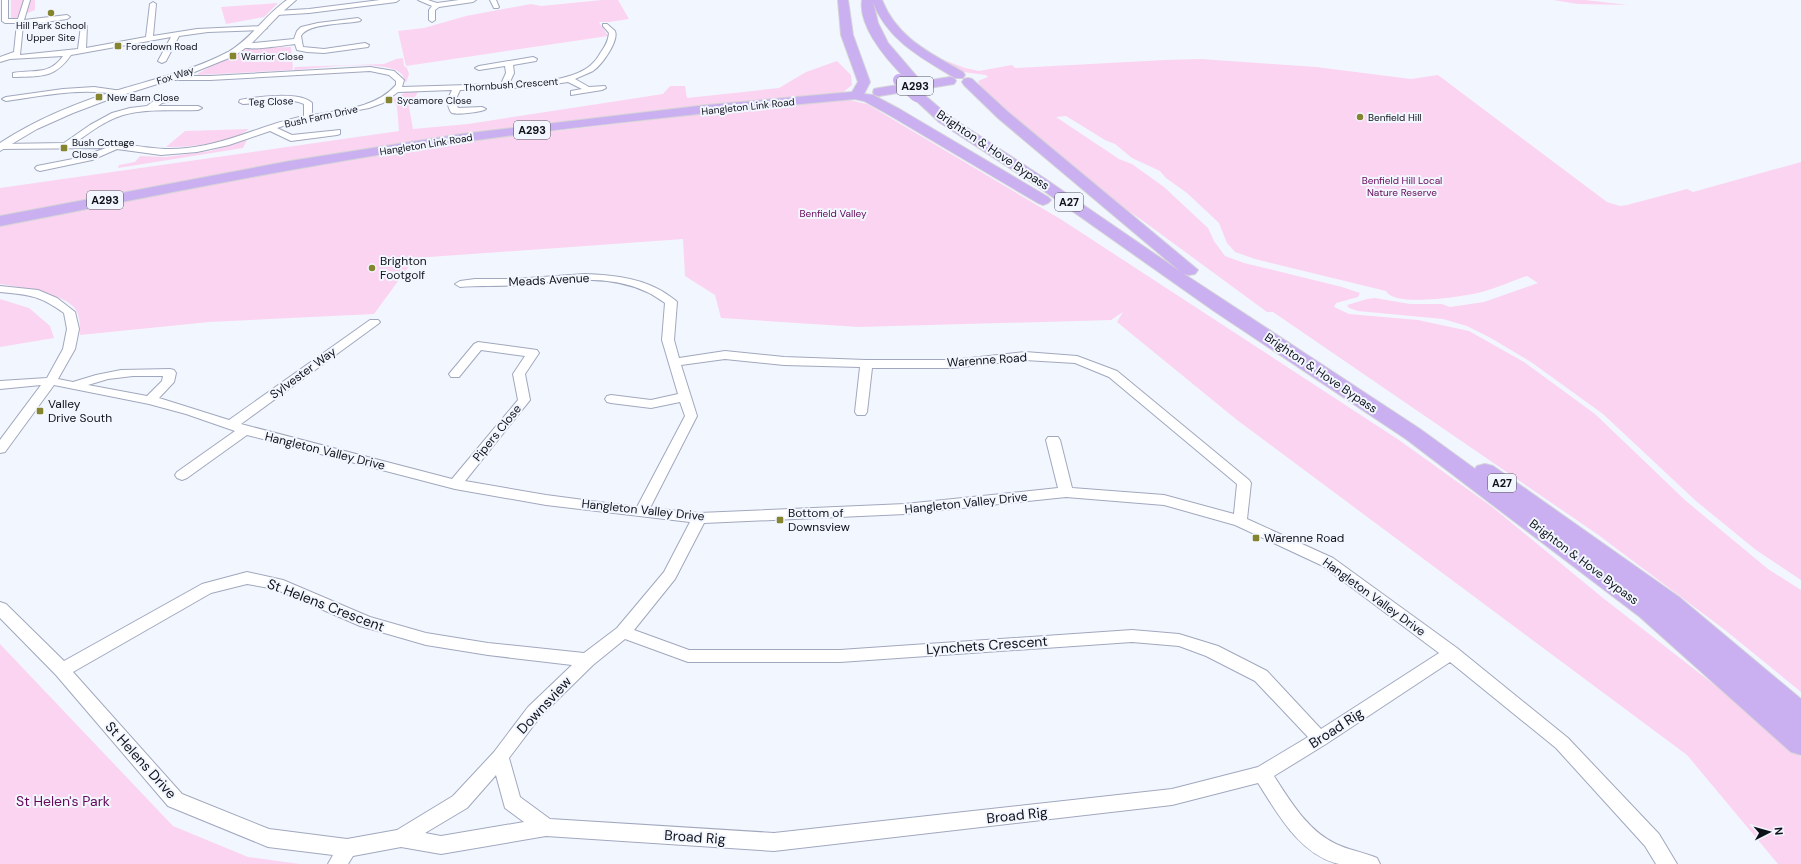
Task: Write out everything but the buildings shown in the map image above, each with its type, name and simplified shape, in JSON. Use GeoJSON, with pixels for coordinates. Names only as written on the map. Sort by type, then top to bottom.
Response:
{"type":"FeatureCollection","features":[{"type":"Feature","properties":{"kind":"highway"},"geometry":{"type":"LineString","coordinates":[[843,0],[847,35],[863,80],[861,95]]}},
{"type":"Feature","properties":{"kind":"highway","name":"Brighton & Hove Bypass"},"geometry":{"type":"LineString","coordinates":[[857,0],[861,26],[867,39],[875,52],[899,80],[958,116],[1425,427],[1670,604],[1801,715]]}},
{"type":"Feature","properties":{"kind":"highway","name":"Brighton & Hove Bypass"},"geometry":{"type":"LineString","coordinates":[[867,0],[868,8],[879,37],[885,47],[912,78],[944,119],[1046,186],[1220,306],[1413,434],[1649,610],[1801,742]]}},
{"type":"Feature","properties":{"kind":"highway","name":"A27"},"geometry":{"type":"LineString","coordinates":[[877,0],[882,13],[893,29],[905,40],[959,79],[1189,270]]}},
{"type":"Feature","properties":{"kind":"highway","name":"Hangleton Link Road"},"geometry":{"type":"LineString","coordinates":[[0,221],[290,165],[462,138],[707,109],[861,95],[871,89],[879,92],[959,79]]}},
{"type":"Feature","properties":{"kind":"highway","name":"A27"},"geometry":{"type":"LineString","coordinates":[[861,95],[949,144],[1220,306]]}},
{"type":"Feature","properties":{"kind":"street"},"geometry":{"type":"LineString","coordinates":[[5,0],[4,21],[21,22],[67,17]]}},
{"type":"Feature","properties":{"kind":"street"},"geometry":{"type":"LineString","coordinates":[[11,57],[18,53],[19,50],[21,22],[26,0]]}},
{"type":"Feature","properties":{"kind":"street","name":"Fox Way"},"geometry":{"type":"LineString","coordinates":[[1,147],[42,122],[83,105],[168,78],[231,54],[244,46],[276,13],[292,0]]}},
{"type":"Feature","properties":{"kind":"street"},"geometry":{"type":"LineString","coordinates":[[276,13],[309,11],[396,0]]}},
{"type":"Feature","properties":{"kind":"street"},"geometry":{"type":"LineString","coordinates":[[421,0],[437,5],[473,0]]}},
{"type":"Feature","properties":{"kind":"street"},"geometry":{"type":"LineString","coordinates":[[493,0],[496,7]]}},
{"type":"Feature","properties":{"kind":"street"},"geometry":{"type":"LineString","coordinates":[[150,38],[149,33],[154,13],[153,4]]}},
{"type":"Feature","properties":{"kind":"street"},"geometry":{"type":"LineString","coordinates":[[432,20],[432,10],[437,5]]}},
{"type":"Feature","properties":{"kind":"street"},"geometry":{"type":"LineString","coordinates":[[358,20],[309,28],[299,32],[300,48],[312,51],[365,45]]}},
{"type":"Feature","properties":{"kind":"street"},"geometry":{"type":"LineString","coordinates":[[195,32],[246,21]]}},
{"type":"Feature","properties":{"kind":"street"},"geometry":{"type":"LineString","coordinates":[[0,24],[11,22]]}},
{"type":"Feature","properties":{"kind":"street"},"geometry":{"type":"LineString","coordinates":[[224,25],[230,27],[231,29]]}},
{"type":"Feature","properties":{"kind":"street","name":"Thornbush Crescent"},"geometry":{"type":"LineString","coordinates":[[397,90],[504,86],[550,83],[569,79],[591,69],[604,54],[614,36],[613,32],[605,25]]}},
{"type":"Feature","properties":{"kind":"street"},"geometry":{"type":"LineString","coordinates":[[82,51],[84,26]]}},
{"type":"Feature","properties":{"kind":"street"},"geometry":{"type":"LineString","coordinates":[[0,60],[11,57],[69,53],[175,34],[263,28]]}},
{"type":"Feature","properties":{"kind":"street"},"geometry":{"type":"LineString","coordinates":[[162,61],[176,37],[175,34]]}},
{"type":"Feature","properties":{"kind":"street"},"geometry":{"type":"LineString","coordinates":[[244,46],[299,41]]}},
{"type":"Feature","properties":{"kind":"street"},"geometry":{"type":"LineString","coordinates":[[16,75],[44,72],[56,68],[69,53]]}},
{"type":"Feature","properties":{"kind":"street"},"geometry":{"type":"LineString","coordinates":[[479,68],[533,59]]}},
{"type":"Feature","properties":{"kind":"street"},"geometry":{"type":"LineString","coordinates":[[504,86],[510,74],[509,63]]}},
{"type":"Feature","properties":{"kind":"street"},"geometry":{"type":"LineString","coordinates":[[196,78],[191,75],[192,73],[202,66]]}},
{"type":"Feature","properties":{"kind":"street"},"geometry":{"type":"LineString","coordinates":[[168,78],[196,78],[370,69],[383,70],[397,77],[400,80],[397,90]]}},
{"type":"Feature","properties":{"kind":"street"},"geometry":{"type":"LineString","coordinates":[[569,79],[585,87],[586,90]]}},
{"type":"Feature","properties":{"kind":"street"},"geometry":{"type":"LineString","coordinates":[[455,111],[451,101],[457,87]]}},
{"type":"Feature","properties":{"kind":"street"},"geometry":{"type":"LineString","coordinates":[[574,93],[602,88]]}},
{"type":"Feature","properties":{"kind":"street"},"geometry":{"type":"LineString","coordinates":[[6,99],[88,90],[107,90],[119,93]]}},
{"type":"Feature","properties":{"kind":"street","name":"Bush Farm Drive"},"geometry":{"type":"LineString","coordinates":[[1,147],[66,145],[116,146],[157,152],[200,150],[220,145],[270,128],[308,118],[356,110],[378,102],[397,90]]}},
{"type":"Feature","properties":{"kind":"street"},"geometry":{"type":"LineString","coordinates":[[149,109],[159,101],[171,98]]}},
{"type":"Feature","properties":{"kind":"street","name":"Teg Close"},"geometry":{"type":"LineString","coordinates":[[243,102],[288,99],[305,101],[308,104],[308,118]]}},
{"type":"Feature","properties":{"kind":"street"},"geometry":{"type":"LineString","coordinates":[[66,145],[80,134],[120,113],[149,109],[198,108]]}},
{"type":"Feature","properties":{"kind":"street"},"geometry":{"type":"LineString","coordinates":[[443,114],[455,111],[482,109]]}},
{"type":"Feature","properties":{"kind":"street"},"geometry":{"type":"LineString","coordinates":[[270,128],[291,138],[337,132]]}},
{"type":"Feature","properties":{"kind":"street"},"geometry":{"type":"LineString","coordinates":[[40,168],[94,157],[105,153],[116,146]]}},
{"type":"Feature","properties":{"kind":"street","name":"Meads Avenue"},"geometry":{"type":"LineString","coordinates":[[460,284],[516,282],[580,276],[629,282],[651,290],[671,302],[668,340],[691,416],[641,512]]}},
{"type":"Feature","properties":{"kind":"street"},"geometry":{"type":"LineString","coordinates":[[0,289],[34,292],[53,300],[68,312],[73,329],[69,349],[51,381],[0,449]]}},
{"type":"Feature","properties":{"kind":"street","name":"Sylvester Way"},"geometry":{"type":"LineString","coordinates":[[231,425],[374,322]]}},
{"type":"Feature","properties":{"kind":"street","name":"Pipers Close"},"geometry":{"type":"LineString","coordinates":[[455,374],[478,346],[533,353],[518,374],[524,400],[455,484]]}},
{"type":"Feature","properties":{"kind":"street","name":"Warenne Road"},"geometry":{"type":"LineString","coordinates":[[675,362],[725,355],[784,361],[866,364],[952,364],[1025,356],[1077,360],[1113,374],[1244,483],[1240,522]]}},
{"type":"Feature","properties":{"kind":"street"},"geometry":{"type":"LineString","coordinates":[[861,412],[866,364]]}},
{"type":"Feature","properties":{"kind":"street"},"geometry":{"type":"LineString","coordinates":[[73,386],[100,377],[152,372],[170,373],[168,382],[150,400]]}},
{"type":"Feature","properties":{"kind":"street","name":"Hangleton Valley Drive"},"geometry":{"type":"LineString","coordinates":[[0,385],[51,381],[150,400],[245,430],[455,484],[546,500],[699,518],[905,509],[1066,492],[1164,500],[1240,522],[1328,562],[1390,606],[1451,653],[1562,743],[1652,840],[1667,864]]}},
{"type":"Feature","properties":{"kind":"street"},"geometry":{"type":"LineString","coordinates":[[611,399],[651,404],[684,397]]}},
{"type":"Feature","properties":{"kind":"street"},"geometry":{"type":"LineString","coordinates":[[182,474],[245,430]]}},
{"type":"Feature","properties":{"kind":"street"},"geometry":{"type":"LineString","coordinates":[[1053,440],[1066,492]]}},
{"type":"Feature","properties":{"kind":"street","name":"Downsview"},"geometry":{"type":"LineString","coordinates":[[347,848],[401,838],[460,802],[500,757],[534,712],[587,660],[623,632],[670,575],[699,518]]}},
{"type":"Feature","properties":{"kind":"street","name":"St Helens Crescent"},"geometry":{"type":"LineString","coordinates":[[62,670],[207,588],[247,578],[278,584],[366,622],[426,639],[488,649],[587,660]]}},
{"type":"Feature","properties":{"kind":"street","name":"St Helens Drive"},"geometry":{"type":"LineString","coordinates":[[0,608],[62,670],[175,800],[268,838],[347,848]]}},
{"type":"Feature","properties":{"kind":"street","name":"Lynchets Crescent"},"geometry":{"type":"LineString","coordinates":[[623,632],[688,656],[840,656],[1132,636],[1179,640],[1212,651],[1261,676],[1320,739]]}},
{"type":"Feature","properties":{"kind":"street","name":"Broad Rig"},"geometry":{"type":"LineString","coordinates":[[401,838],[440,845],[546,827],[774,842],[1172,797],[1262,774],[1320,739],[1451,653]]}},
{"type":"Feature","properties":{"kind":"street"},"geometry":{"type":"LineString","coordinates":[[500,757],[512,802],[546,827]]}},
{"type":"Feature","properties":{"kind":"street"},"geometry":{"type":"LineString","coordinates":[[1262,774],[1282,805],[1310,839],[1331,852],[1370,864]]}},
{"type":"Feature","properties":{"kind":"street"},"geometry":{"type":"LineString","coordinates":[[338,864],[347,848]]}},
{"type":"Feature","properties":{"kind":"green space"},"geometry":{"type":"Polygon","coordinates":[[[11,0],[35,0],[35,10],[11,20],[11,0]]]}},
{"type":"Feature","properties":{"kind":"green space"},"geometry":{"type":"Polygon","coordinates":[[[602,0],[618,0],[629,19],[599,22],[608,36],[406,66],[398,31],[424,28],[466,16],[531,4],[541,6],[602,0]]]}},
{"type":"Feature","properties":{"kind":"green space"},"geometry":{"type":"Polygon","coordinates":[[[1553,0],[1585,0],[1628,5],[1578,4],[1553,0]]]}},
{"type":"Feature","properties":{"kind":"green space"},"geometry":{"type":"Polygon","coordinates":[[[278,3],[264,17],[226,24],[221,7],[278,3]]]}},
{"type":"Feature","properties":{"kind":"green space"},"geometry":{"type":"Polygon","coordinates":[[[291,47],[292,70],[197,75],[205,69],[247,49],[291,47]]]}},
{"type":"Feature","properties":{"kind":"green space"},"geometry":{"type":"Polygon","coordinates":[[[403,58],[404,66],[407,68],[409,74],[406,83],[398,71],[376,66],[362,65],[294,70],[295,67],[384,64],[403,58]]]}},
{"type":"Feature","properties":{"kind":"green space","name":"Benfield Hill Local Nature Reserve"},"geometry":{"type":"Polygon","coordinates":[[[939,58],[965,68],[979,71],[1012,65],[1015,68],[1201,59],[1316,67],[1411,79],[1438,75],[1607,202],[1620,206],[1687,189],[1693,192],[1801,162],[1801,580],[1756,550],[1696,501],[1603,414],[1531,362],[1467,326],[1443,319],[1358,311],[1349,308],[1347,305],[1375,298],[1410,304],[1442,304],[1450,307],[1484,302],[1538,283],[1527,276],[1493,289],[1474,294],[1447,298],[1416,300],[1402,299],[1392,296],[1386,291],[1255,259],[1235,252],[1227,243],[1219,223],[1187,193],[1166,178],[1160,171],[1132,158],[1115,144],[1105,140],[1066,116],[1056,117],[1119,159],[1132,164],[1164,187],[1208,228],[1214,241],[1225,256],[1244,263],[1342,287],[1360,293],[1358,297],[1336,303],[1334,307],[1349,314],[1418,320],[1469,331],[1524,362],[1595,414],[1686,501],[1768,569],[1801,590],[1801,692],[1725,630],[1597,534],[1273,312],[1267,312],[1139,218],[1101,193],[1022,128],[982,89],[978,81],[988,77],[986,75],[956,71],[934,59],[939,58]]]}},
{"type":"Feature","properties":{"kind":"green space"},"geometry":{"type":"Polygon","coordinates":[[[837,61],[851,75],[852,85],[841,94],[704,105],[459,135],[0,218],[0,188],[399,131],[397,107],[393,99],[406,92],[418,92],[409,107],[413,129],[468,124],[663,94],[670,86],[685,86],[687,98],[779,88],[806,72],[837,61]]]}},
{"type":"Feature","properties":{"kind":"green space","name":"Benfield Valley"},"geometry":{"type":"Polygon","coordinates":[[[844,99],[867,104],[1062,220],[1399,440],[1491,506],[1603,598],[1771,729],[1801,757],[1801,864],[1778,864],[1687,755],[1237,420],[1117,322],[1123,312],[1111,320],[859,327],[721,318],[715,295],[685,276],[683,239],[415,258],[374,314],[209,322],[80,335],[78,316],[76,310],[71,304],[52,295],[0,284],[0,225],[297,167],[470,141],[708,113],[844,99]]]}},
{"type":"Feature","properties":{"kind":"green space"},"geometry":{"type":"Polygon","coordinates":[[[249,129],[232,138],[209,144],[185,147],[166,147],[185,131],[249,129]]]}},
{"type":"Feature","properties":{"kind":"green space"},"geometry":{"type":"Polygon","coordinates":[[[247,140],[243,148],[118,168],[119,165],[135,162],[140,156],[166,157],[210,151],[247,140]]]}},
{"type":"Feature","properties":{"kind":"green space"},"geometry":{"type":"Polygon","coordinates":[[[0,299],[29,308],[50,326],[54,338],[0,347],[0,299]]]}},
{"type":"Feature","properties":{"kind":"green space","name":"St Helen's Park"},"geometry":{"type":"Polygon","coordinates":[[[0,644],[173,826],[248,857],[300,864],[0,864],[0,644]]]}},
{"type":"Feature","properties":{"kind":"place","name":"Hill Park School Upper Site"},"geometry":{"type":"Point","coordinates":[51,13]}},
{"type":"Feature","properties":{"kind":"place","name":"Foredown Road"},"geometry":{"type":"Point","coordinates":[118,46]}},
{"type":"Feature","properties":{"kind":"place","name":"Warrior Close"},"geometry":{"type":"Point","coordinates":[233,56]}},
{"type":"Feature","properties":{"kind":"place","name":"New Barn Close"},"geometry":{"type":"Point","coordinates":[99,97]}},
{"type":"Feature","properties":{"kind":"place","name":"Sycamore Close"},"geometry":{"type":"Point","coordinates":[389,100]}},
{"type":"Feature","properties":{"kind":"place","name":"Benfield Hill"},"geometry":{"type":"Point","coordinates":[1360,117]}},
{"type":"Feature","properties":{"kind":"place","name":"Bush Cottage Close"},"geometry":{"type":"Point","coordinates":[64,148]}},
{"type":"Feature","properties":{"kind":"place","name":"Brighton Footgolf"},"geometry":{"type":"Point","coordinates":[372,268]}},
{"type":"Feature","properties":{"kind":"place","name":"Valley Drive South"},"geometry":{"type":"Point","coordinates":[40,411]}},
{"type":"Feature","properties":{"kind":"place","name":"Bottom of Downsview"},"geometry":{"type":"Point","coordinates":[780,520]}},
{"type":"Feature","properties":{"kind":"place","name":"Warenne Road"},"geometry":{"type":"Point","coordinates":[1256,538]}}]}
